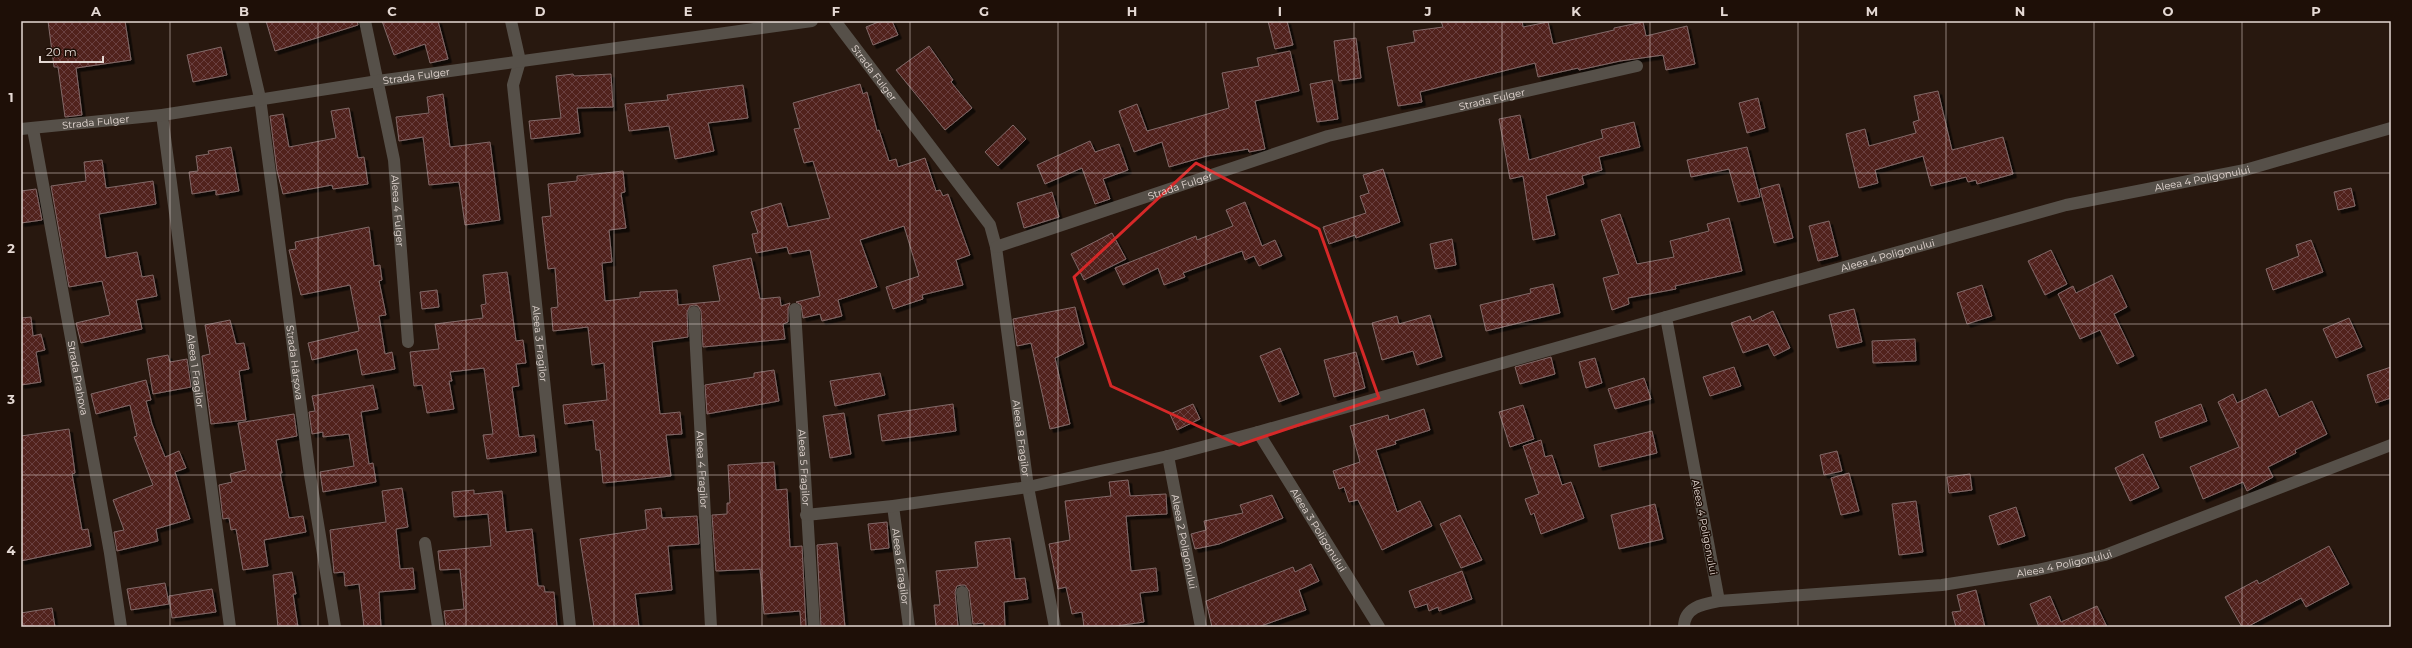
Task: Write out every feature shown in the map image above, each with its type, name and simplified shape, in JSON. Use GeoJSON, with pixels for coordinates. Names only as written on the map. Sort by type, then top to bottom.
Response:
{"type":"FeatureCollection","features":[{"type":"Feature","properties":{"kind":"street","name":"Strada Hârșova"},"geometry":{"type":"LineString","coordinates":[[242,21],[260,98],[310,476],[335,627]]}},
{"type":"Feature","properties":{"kind":"street","name":"Aleea 4 Fulger"},"geometry":{"type":"LineString","coordinates":[[365,21],[394,160],[408,342]]}},
{"type":"Feature","properties":{"kind":"street"},"geometry":{"type":"LineString","coordinates":[[511,21],[520,61]]}},
{"type":"Feature","properties":{"kind":"street","name":"Strada Fulger"},"geometry":{"type":"LineString","coordinates":[[27,129],[162,115],[260,98],[812,21]]}},
{"type":"Feature","properties":{"kind":"street","name":"Strada Fulger"},"geometry":{"type":"LineString","coordinates":[[835,21],[990,225],[996,247],[1328,136],[1637,66]]}},
{"type":"Feature","properties":{"kind":"street","name":"Aleea 3 Fragilor"},"geometry":{"type":"LineString","coordinates":[[520,61],[513,85],[570,627]]}},
{"type":"Feature","properties":{"kind":"street","name":"Aleea 1 Fragilor"},"geometry":{"type":"LineString","coordinates":[[162,115],[230,627]]}},
{"type":"Feature","properties":{"kind":"street","name":"Aleea 4 Poligonului"},"geometry":{"type":"LineString","coordinates":[[1719,601],[1666,316],[2066,205],[2245,170],[2391,128]]}},
{"type":"Feature","properties":{"kind":"street","name":"Strada Prahova"},"geometry":{"type":"LineString","coordinates":[[27,129],[109,545],[122,627]]}},
{"type":"Feature","properties":{"kind":"street","name":"Aleea 8 Fragilor"},"geometry":{"type":"LineString","coordinates":[[996,247],[1028,487],[1055,627]]}},
{"type":"Feature","properties":{"kind":"street","name":"Aleea 5 Fragilor"},"geometry":{"type":"LineString","coordinates":[[795,309],[806,515],[814,627]]}},
{"type":"Feature","properties":{"kind":"street","name":"Aleea 4 Fragilor"},"geometry":{"type":"LineString","coordinates":[[694,312],[711,627]]}},
{"type":"Feature","properties":{"kind":"street"},"geometry":{"type":"LineString","coordinates":[[806,515],[894,506],[1028,487],[1168,456],[1258,432],[1666,316]]}},
{"type":"Feature","properties":{"kind":"street","name":"Aleea 3 Poligonului"},"geometry":{"type":"LineString","coordinates":[[1258,432],[1379,627]]}},
{"type":"Feature","properties":{"kind":"street","name":"Aleea 4 Poligonului"},"geometry":{"type":"LineString","coordinates":[[1684,627],[1684,619],[1689,612],[1701,605],[1719,601],[1942,585],[2036,570],[2098,556],[2391,445]]}},
{"type":"Feature","properties":{"kind":"street","name":"Aleea 2 Poligonului"},"geometry":{"type":"LineString","coordinates":[[1168,456],[1201,627]]}},
{"type":"Feature","properties":{"kind":"street","name":"Aleea 6 Fragilor"},"geometry":{"type":"LineString","coordinates":[[894,506],[909,627]]}},
{"type":"Feature","properties":{"kind":"street"},"geometry":{"type":"LineString","coordinates":[[425,543],[438,627]]}},
{"type":"Feature","properties":{"kind":"street"},"geometry":{"type":"LineString","coordinates":[[962,592],[966,627]]}},
{"type":"Feature","properties":{"kind":"highlighted area"},"geometry":{"type":"Polygon","coordinates":[[[1196,163],[1319,229],[1379,398],[1239,445],[1111,386],[1074,277],[1196,163]]]}},
{"type":"Feature","properties":{"kind":"building"},"geometry":{"type":"Polygon","coordinates":[[[48,21],[125,21],[131,60],[76,68],[82,115],[65,117],[58,67],[54,67],[48,21]]]}},
{"type":"Feature","properties":{"kind":"building"},"geometry":{"type":"Polygon","coordinates":[[[266,21],[357,21],[358,25],[275,51],[266,21]]]}},
{"type":"Feature","properties":{"kind":"building"},"geometry":{"type":"Polygon","coordinates":[[[382,21],[438,21],[448,59],[430,63],[425,44],[394,55],[382,21]]]}},
{"type":"Feature","properties":{"kind":"building"},"geometry":{"type":"Polygon","coordinates":[[[881,21],[892,21],[898,35],[873,45],[866,27],[881,21]]]}},
{"type":"Feature","properties":{"kind":"building"},"geometry":{"type":"Polygon","coordinates":[[[1268,21],[1287,21],[1293,45],[1275,49],[1268,21]]]}},
{"type":"Feature","properties":{"kind":"building"},"geometry":{"type":"Polygon","coordinates":[[[1441,21],[1522,21],[1523,27],[1548,22],[1553,44],[1643,22],[1646,36],[1687,26],[1695,64],[1666,70],[1663,55],[1620,61],[1579,70],[1578,68],[1538,77],[1535,63],[1420,92],[1422,102],[1398,106],[1387,47],[1415,42],[1413,31],[1443,27],[1441,21]]]}},
{"type":"Feature","properties":{"kind":"building"},"geometry":{"type":"Polygon","coordinates":[[[1356,38],[1361,78],[1339,81],[1334,41],[1356,38]]]}},
{"type":"Feature","properties":{"kind":"building"},"geometry":{"type":"Polygon","coordinates":[[[929,46],[953,80],[951,82],[972,108],[945,130],[896,70],[929,46]]]}},
{"type":"Feature","properties":{"kind":"building"},"geometry":{"type":"Polygon","coordinates":[[[221,47],[227,75],[193,82],[187,55],[221,47]]]}},
{"type":"Feature","properties":{"kind":"building"},"geometry":{"type":"Polygon","coordinates":[[[1290,51],[1299,91],[1255,101],[1265,149],[1249,152],[1248,149],[1207,156],[1169,167],[1162,142],[1134,152],[1119,111],[1137,104],[1147,131],[1229,108],[1222,73],[1259,66],[1257,58],[1290,51]]]}},
{"type":"Feature","properties":{"kind":"building"},"geometry":{"type":"Polygon","coordinates":[[[573,74],[574,76],[611,74],[613,107],[577,108],[580,133],[531,139],[529,121],[561,118],[556,76],[573,74]]]}},
{"type":"Feature","properties":{"kind":"building"},"geometry":{"type":"Polygon","coordinates":[[[1332,80],[1338,119],[1317,122],[1310,84],[1332,80]]]}},
{"type":"Feature","properties":{"kind":"building"},"geometry":{"type":"Polygon","coordinates":[[[860,84],[863,94],[867,92],[877,131],[879,130],[889,161],[896,159],[898,167],[925,158],[936,191],[940,190],[943,196],[948,194],[970,255],[956,260],[963,285],[922,295],[923,299],[893,309],[886,287],[919,276],[904,226],[860,240],[877,287],[838,300],[842,316],[822,321],[820,314],[803,318],[801,305],[796,302],[820,296],[810,250],[789,254],[787,247],[756,253],[752,234],[758,233],[751,212],[781,203],[788,227],[830,218],[813,161],[804,163],[794,129],[800,128],[793,103],[860,84]]]}},
{"type":"Feature","properties":{"kind":"building"},"geometry":{"type":"Polygon","coordinates":[[[743,85],[748,118],[708,123],[714,151],[675,159],[669,126],[629,131],[625,104],[668,100],[667,95],[743,85]]]}},
{"type":"Feature","properties":{"kind":"building"},"geometry":{"type":"Polygon","coordinates":[[[1938,91],[1952,150],[2003,137],[2013,174],[1977,184],[1976,180],[1968,182],[1966,177],[1931,186],[1923,156],[1875,170],[1878,183],[1859,188],[1846,134],[1865,129],[1869,146],[1916,133],[1913,122],[1919,120],[1914,96],[1938,91]]]}},
{"type":"Feature","properties":{"kind":"building"},"geometry":{"type":"Polygon","coordinates":[[[443,94],[450,147],[490,142],[500,220],[465,225],[459,182],[429,185],[423,137],[399,141],[396,117],[429,113],[427,97],[443,94]]]}},
{"type":"Feature","properties":{"kind":"building"},"geometry":{"type":"Polygon","coordinates":[[[1758,98],[1765,128],[1747,133],[1739,103],[1758,98]]]}},
{"type":"Feature","properties":{"kind":"building"},"geometry":{"type":"Polygon","coordinates":[[[349,108],[358,158],[364,157],[368,184],[333,189],[332,185],[283,194],[277,171],[270,116],[283,114],[289,147],[336,138],[331,111],[349,108]]]}},
{"type":"Feature","properties":{"kind":"building"},"geometry":{"type":"Polygon","coordinates":[[[1520,115],[1529,160],[1603,138],[1601,130],[1634,122],[1640,147],[1599,157],[1602,170],[1582,176],[1584,184],[1546,196],[1555,235],[1533,240],[1523,176],[1510,179],[1499,119],[1520,115]]]}},
{"type":"Feature","properties":{"kind":"building"},"geometry":{"type":"Polygon","coordinates":[[[1013,125],[1026,139],[998,166],[985,152],[1013,125]]]}},
{"type":"Feature","properties":{"kind":"building"},"geometry":{"type":"Polygon","coordinates":[[[1090,141],[1095,152],[1119,144],[1128,170],[1103,179],[1110,199],[1095,204],[1082,168],[1045,184],[1037,165],[1090,141]]]}},
{"type":"Feature","properties":{"kind":"building"},"geometry":{"type":"Polygon","coordinates":[[[231,147],[239,191],[216,195],[216,190],[192,194],[189,172],[198,171],[196,156],[209,154],[208,151],[231,147]]]}},
{"type":"Feature","properties":{"kind":"building"},"geometry":{"type":"Polygon","coordinates":[[[1747,147],[1760,197],[1738,202],[1729,169],[1691,177],[1687,160],[1747,147]]]}},
{"type":"Feature","properties":{"kind":"building"},"geometry":{"type":"Polygon","coordinates":[[[102,160],[106,188],[153,181],[156,204],[99,214],[106,258],[137,252],[142,277],[153,275],[157,296],[136,300],[142,329],[81,343],[76,323],[110,315],[102,281],[69,287],[51,186],[86,181],[84,162],[102,160]]]}},
{"type":"Feature","properties":{"kind":"building"},"geometry":{"type":"Polygon","coordinates":[[[1383,169],[1400,222],[1356,238],[1355,235],[1329,244],[1323,227],[1366,213],[1360,196],[1369,193],[1363,175],[1383,169]]]}},
{"type":"Feature","properties":{"kind":"building"},"geometry":{"type":"Polygon","coordinates":[[[623,171],[625,192],[621,193],[626,228],[609,230],[612,262],[602,263],[605,301],[640,297],[640,292],[677,290],[678,305],[720,301],[713,266],[751,258],[760,299],[780,297],[781,306],[790,303],[788,309],[788,322],[783,324],[785,339],[703,347],[701,311],[698,306],[694,305],[690,306],[687,312],[688,337],[652,342],[660,414],[680,412],[682,434],[666,435],[671,476],[603,483],[600,450],[596,450],[593,420],[565,424],[563,405],[607,400],[604,363],[592,365],[588,327],[553,331],[551,308],[558,307],[555,268],[548,269],[542,217],[551,216],[548,184],[577,181],[577,176],[623,171]]]}},
{"type":"Feature","properties":{"kind":"building"},"geometry":{"type":"Polygon","coordinates":[[[1779,184],[1793,238],[1774,243],[1760,189],[1779,184]]]}},
{"type":"Feature","properties":{"kind":"building"},"geometry":{"type":"Polygon","coordinates":[[[2351,188],[2355,206],[2338,210],[2334,192],[2351,188]]]}},
{"type":"Feature","properties":{"kind":"building"},"geometry":{"type":"Polygon","coordinates":[[[36,189],[42,220],[21,223],[21,191],[36,189]]]}},
{"type":"Feature","properties":{"kind":"building"},"geometry":{"type":"Polygon","coordinates":[[[1052,192],[1059,217],[1024,228],[1017,203],[1052,192]]]}},
{"type":"Feature","properties":{"kind":"building"},"geometry":{"type":"Polygon","coordinates":[[[1245,202],[1262,246],[1275,240],[1282,256],[1259,266],[1254,256],[1245,260],[1242,251],[1183,273],[1185,277],[1164,285],[1158,268],[1123,285],[1115,268],[1196,236],[1197,240],[1233,226],[1226,210],[1245,202]]]}},
{"type":"Feature","properties":{"kind":"building"},"geometry":{"type":"Polygon","coordinates":[[[1620,214],[1637,264],[1674,257],[1670,241],[1709,231],[1707,224],[1729,218],[1742,271],[1675,286],[1676,289],[1628,298],[1629,304],[1612,310],[1603,278],[1619,274],[1601,220],[1620,214]]]}},
{"type":"Feature","properties":{"kind":"building"},"geometry":{"type":"Polygon","coordinates":[[[1829,221],[1838,256],[1818,261],[1809,226],[1829,221]]]}},
{"type":"Feature","properties":{"kind":"building"},"geometry":{"type":"Polygon","coordinates":[[[369,227],[374,266],[380,265],[382,280],[379,281],[386,315],[379,316],[385,354],[392,352],[395,369],[362,375],[357,349],[312,360],[308,343],[359,331],[350,285],[301,295],[289,250],[296,249],[295,242],[369,227]]]}},
{"type":"Feature","properties":{"kind":"building"},"geometry":{"type":"Polygon","coordinates":[[[1112,233],[1126,259],[1084,280],[1071,254],[1112,233]]]}},
{"type":"Feature","properties":{"kind":"building"},"geometry":{"type":"Polygon","coordinates":[[[1452,239],[1456,265],[1435,269],[1430,244],[1452,239]]]}},
{"type":"Feature","properties":{"kind":"building"},"geometry":{"type":"Polygon","coordinates":[[[2311,240],[2323,272],[2273,290],[2266,269],[2299,256],[2296,245],[2311,240]]]}},
{"type":"Feature","properties":{"kind":"building"},"geometry":{"type":"Polygon","coordinates":[[[2051,250],[2067,284],[2045,295],[2028,261],[2051,250]]]}},
{"type":"Feature","properties":{"kind":"building"},"geometry":{"type":"Polygon","coordinates":[[[507,272],[516,341],[523,340],[526,363],[516,364],[519,386],[512,387],[519,437],[534,435],[536,452],[487,459],[483,435],[493,434],[484,368],[450,372],[452,381],[449,381],[454,409],[427,413],[422,385],[414,386],[410,352],[439,349],[435,324],[483,318],[481,305],[486,304],[483,275],[507,272]]]}},
{"type":"Feature","properties":{"kind":"building"},"geometry":{"type":"Polygon","coordinates":[[[2112,275],[2127,307],[2114,314],[2134,356],[2117,364],[2100,330],[2080,339],[2058,294],[2073,286],[2076,293],[2112,275]]]}},
{"type":"Feature","properties":{"kind":"building"},"geometry":{"type":"Polygon","coordinates":[[[1553,284],[1560,313],[1486,331],[1480,305],[1531,293],[1530,289],[1553,284]]]}},
{"type":"Feature","properties":{"kind":"building"},"geometry":{"type":"Polygon","coordinates":[[[1982,285],[1992,316],[1967,324],[1957,293],[1982,285]]]}},
{"type":"Feature","properties":{"kind":"building"},"geometry":{"type":"Polygon","coordinates":[[[437,290],[439,307],[422,309],[420,292],[437,290]]]}},
{"type":"Feature","properties":{"kind":"building"},"geometry":{"type":"Polygon","coordinates":[[[1075,307],[1084,344],[1055,358],[1070,424],[1050,429],[1031,343],[1017,346],[1013,319],[1075,307]]]}},
{"type":"Feature","properties":{"kind":"building"},"geometry":{"type":"Polygon","coordinates":[[[1854,309],[1862,342],[1837,348],[1829,315],[1854,309]]]}},
{"type":"Feature","properties":{"kind":"building"},"geometry":{"type":"Polygon","coordinates":[[[1773,311],[1790,348],[1774,356],[1768,344],[1743,353],[1731,323],[1750,316],[1752,321],[1773,311]]]}},
{"type":"Feature","properties":{"kind":"building"},"geometry":{"type":"Polygon","coordinates":[[[1430,315],[1442,357],[1417,365],[1413,351],[1382,360],[1372,323],[1397,316],[1399,324],[1430,315]]]}},
{"type":"Feature","properties":{"kind":"building"},"geometry":{"type":"Polygon","coordinates":[[[31,317],[33,336],[41,334],[45,350],[36,352],[41,382],[21,385],[21,318],[31,317]]]}},
{"type":"Feature","properties":{"kind":"building"},"geometry":{"type":"Polygon","coordinates":[[[2349,318],[2362,347],[2336,358],[2323,329],[2349,318]]]}},
{"type":"Feature","properties":{"kind":"building"},"geometry":{"type":"Polygon","coordinates":[[[230,320],[236,344],[244,343],[249,369],[239,371],[246,420],[211,424],[202,356],[210,354],[205,325],[230,320]]]}},
{"type":"Feature","properties":{"kind":"building"},"geometry":{"type":"Polygon","coordinates":[[[1915,339],[1916,361],[1873,363],[1872,341],[1915,339]]]}},
{"type":"Feature","properties":{"kind":"building"},"geometry":{"type":"Polygon","coordinates":[[[1280,348],[1299,394],[1279,402],[1260,356],[1280,348]]]}},
{"type":"Feature","properties":{"kind":"building"},"geometry":{"type":"Polygon","coordinates":[[[1356,352],[1365,388],[1334,397],[1324,360],[1356,352]]]}},
{"type":"Feature","properties":{"kind":"building"},"geometry":{"type":"Polygon","coordinates":[[[168,355],[170,362],[187,359],[191,387],[153,394],[147,359],[168,355]]]}},
{"type":"Feature","properties":{"kind":"building"},"geometry":{"type":"Polygon","coordinates":[[[1551,357],[1555,374],[1520,384],[1515,367],[1551,357]]]}},
{"type":"Feature","properties":{"kind":"building"},"geometry":{"type":"Polygon","coordinates":[[[1595,358],[1602,383],[1586,388],[1579,362],[1595,358]]]}},
{"type":"Feature","properties":{"kind":"building"},"geometry":{"type":"Polygon","coordinates":[[[1734,367],[1741,386],[1710,396],[1703,377],[1734,367]]]}},
{"type":"Feature","properties":{"kind":"building"},"geometry":{"type":"Polygon","coordinates":[[[2391,367],[2391,398],[2376,403],[2367,375],[2391,367]]]}},
{"type":"Feature","properties":{"kind":"building"},"geometry":{"type":"Polygon","coordinates":[[[774,370],[779,401],[707,414],[705,385],[754,377],[754,373],[774,370]]]}},
{"type":"Feature","properties":{"kind":"building"},"geometry":{"type":"Polygon","coordinates":[[[880,373],[885,395],[835,406],[830,381],[880,373]]]}},
{"type":"Feature","properties":{"kind":"building"},"geometry":{"type":"Polygon","coordinates":[[[1644,378],[1651,399],[1615,409],[1608,389],[1644,378]]]}},
{"type":"Feature","properties":{"kind":"building"},"geometry":{"type":"Polygon","coordinates":[[[146,380],[151,400],[146,401],[152,424],[165,457],[179,451],[186,468],[175,472],[190,519],[156,529],[158,541],[117,551],[114,532],[124,530],[113,500],[153,485],[134,437],[137,436],[130,405],[96,414],[91,394],[146,380]]]}},
{"type":"Feature","properties":{"kind":"building"},"geometry":{"type":"Polygon","coordinates":[[[373,385],[378,409],[361,412],[369,464],[373,463],[376,482],[323,492],[320,472],[354,466],[349,434],[323,437],[323,432],[312,434],[309,412],[315,411],[312,396],[373,385]]]}},
{"type":"Feature","properties":{"kind":"building"},"geometry":{"type":"Polygon","coordinates":[[[2266,389],[2279,417],[2312,401],[2327,434],[2295,450],[2296,453],[2268,467],[2273,477],[2247,491],[2243,482],[2203,499],[2190,467],[2239,447],[2218,402],[2233,394],[2237,403],[2266,389]]]}},
{"type":"Feature","properties":{"kind":"building"},"geometry":{"type":"Polygon","coordinates":[[[953,404],[956,431],[882,441],[878,415],[953,404]]]}},
{"type":"Feature","properties":{"kind":"building"},"geometry":{"type":"Polygon","coordinates":[[[1193,404],[1200,419],[1177,430],[1170,414],[1193,404]]]}},
{"type":"Feature","properties":{"kind":"building"},"geometry":{"type":"Polygon","coordinates":[[[2201,404],[2207,421],[2160,438],[2155,422],[2201,404]]]}},
{"type":"Feature","properties":{"kind":"building"},"geometry":{"type":"Polygon","coordinates":[[[1523,405],[1534,439],[1510,447],[1499,412],[1523,405]]]}},
{"type":"Feature","properties":{"kind":"building"},"geometry":{"type":"Polygon","coordinates":[[[1424,409],[1430,430],[1395,441],[1396,444],[1376,450],[1397,512],[1420,501],[1432,526],[1382,550],[1358,500],[1349,502],[1344,487],[1339,489],[1333,471],[1360,462],[1350,426],[1388,415],[1389,420],[1424,409]]]}},
{"type":"Feature","properties":{"kind":"building"},"geometry":{"type":"Polygon","coordinates":[[[844,413],[851,454],[830,458],[823,416],[844,413]]]}},
{"type":"Feature","properties":{"kind":"building"},"geometry":{"type":"Polygon","coordinates":[[[294,414],[297,436],[276,440],[282,473],[280,473],[289,518],[303,516],[306,532],[264,540],[268,566],[243,570],[236,529],[231,530],[229,518],[223,519],[219,485],[232,482],[230,474],[246,470],[238,423],[294,414]]]}},
{"type":"Feature","properties":{"kind":"building"},"geometry":{"type":"Polygon","coordinates":[[[69,429],[75,473],[72,474],[82,530],[88,529],[91,546],[21,561],[21,436],[69,429]]]}},
{"type":"Feature","properties":{"kind":"building"},"geometry":{"type":"Polygon","coordinates":[[[1652,431],[1657,453],[1599,467],[1594,445],[1652,431]]]}},
{"type":"Feature","properties":{"kind":"building"},"geometry":{"type":"Polygon","coordinates":[[[1541,440],[1545,457],[1552,455],[1562,485],[1571,482],[1584,518],[1541,534],[1534,513],[1531,515],[1525,499],[1539,494],[1523,446],[1541,440]]]}},
{"type":"Feature","properties":{"kind":"building"},"geometry":{"type":"Polygon","coordinates":[[[1837,451],[1842,471],[1824,475],[1820,455],[1837,451]]]}},
{"type":"Feature","properties":{"kind":"building"},"geometry":{"type":"Polygon","coordinates":[[[2143,454],[2159,488],[2130,501],[2115,468],[2143,454]]]}},
{"type":"Feature","properties":{"kind":"building"},"geometry":{"type":"Polygon","coordinates":[[[774,462],[776,490],[787,489],[790,547],[802,546],[806,627],[801,627],[800,611],[764,614],[760,569],[716,571],[712,515],[727,514],[727,503],[730,503],[728,465],[774,462]]]}},
{"type":"Feature","properties":{"kind":"building"},"geometry":{"type":"Polygon","coordinates":[[[1849,473],[1859,511],[1841,515],[1831,478],[1849,473]]]}},
{"type":"Feature","properties":{"kind":"building"},"geometry":{"type":"Polygon","coordinates":[[[1970,474],[1972,490],[1949,493],[1947,477],[1970,474]]]}},
{"type":"Feature","properties":{"kind":"building"},"geometry":{"type":"Polygon","coordinates":[[[1128,480],[1130,496],[1166,494],[1167,514],[1126,516],[1131,571],[1156,568],[1158,591],[1140,593],[1144,622],[1109,627],[1084,627],[1082,612],[1072,614],[1066,587],[1058,589],[1049,544],[1070,540],[1065,501],[1111,496],[1109,482],[1128,480]]]}},
{"type":"Feature","properties":{"kind":"building"},"geometry":{"type":"Polygon","coordinates":[[[402,488],[408,527],[396,529],[400,569],[413,568],[415,589],[379,592],[381,627],[364,627],[359,584],[345,586],[344,572],[334,573],[330,530],[386,522],[382,491],[402,488]]]}},
{"type":"Feature","properties":{"kind":"building"},"geometry":{"type":"Polygon","coordinates":[[[474,490],[474,494],[502,491],[506,532],[532,529],[538,586],[544,586],[545,592],[554,592],[557,627],[446,627],[444,611],[464,609],[460,569],[440,570],[438,551],[491,546],[488,514],[454,517],[452,492],[474,490]]]}},
{"type":"Feature","properties":{"kind":"building"},"geometry":{"type":"Polygon","coordinates":[[[1272,495],[1283,518],[1219,544],[1195,549],[1191,534],[1206,530],[1204,521],[1243,513],[1240,505],[1272,495]]]}},
{"type":"Feature","properties":{"kind":"building"},"geometry":{"type":"Polygon","coordinates":[[[1916,501],[1923,552],[1899,555],[1892,504],[1916,501]]]}},
{"type":"Feature","properties":{"kind":"building"},"geometry":{"type":"Polygon","coordinates":[[[1655,504],[1663,539],[1619,549],[1611,515],[1655,504]]]}},
{"type":"Feature","properties":{"kind":"building"},"geometry":{"type":"Polygon","coordinates":[[[2016,507],[2025,536],[1998,545],[1989,516],[2016,507]]]}},
{"type":"Feature","properties":{"kind":"building"},"geometry":{"type":"Polygon","coordinates":[[[661,508],[662,518],[697,516],[699,544],[668,546],[672,590],[635,594],[639,627],[594,627],[580,539],[647,529],[645,510],[661,508]]]}},
{"type":"Feature","properties":{"kind":"building"},"geometry":{"type":"Polygon","coordinates":[[[1460,515],[1482,560],[1461,568],[1440,524],[1460,515]]]}},
{"type":"Feature","properties":{"kind":"building"},"geometry":{"type":"Polygon","coordinates":[[[887,522],[889,548],[871,550],[868,524],[887,522]]]}},
{"type":"Feature","properties":{"kind":"building"},"geometry":{"type":"Polygon","coordinates":[[[1010,538],[1015,579],[1025,578],[1028,599],[1004,602],[1005,627],[984,627],[984,623],[973,624],[969,591],[965,585],[962,585],[957,586],[955,592],[958,626],[936,627],[934,605],[940,605],[936,571],[978,567],[975,542],[1010,538]]]}},
{"type":"Feature","properties":{"kind":"building"},"geometry":{"type":"Polygon","coordinates":[[[837,543],[845,627],[821,627],[817,545],[837,543]]]}},
{"type":"Feature","properties":{"kind":"building"},"geometry":{"type":"Polygon","coordinates":[[[2329,546],[2349,584],[2306,607],[2301,598],[2247,627],[2242,627],[2225,597],[2257,580],[2259,584],[2329,546]]]}},
{"type":"Feature","properties":{"kind":"building"},"geometry":{"type":"Polygon","coordinates":[[[1311,564],[1319,581],[1299,590],[1306,610],[1258,627],[1212,627],[1206,601],[1293,567],[1295,572],[1311,564]]]}},
{"type":"Feature","properties":{"kind":"building"},"geometry":{"type":"Polygon","coordinates":[[[1462,571],[1472,599],[1439,611],[1438,607],[1429,611],[1427,604],[1415,608],[1409,591],[1462,571]]]}},
{"type":"Feature","properties":{"kind":"building"},"geometry":{"type":"Polygon","coordinates":[[[292,572],[296,594],[293,594],[298,627],[278,627],[273,575],[292,572]]]}},
{"type":"Feature","properties":{"kind":"building"},"geometry":{"type":"Polygon","coordinates":[[[165,583],[169,604],[131,610],[127,589],[165,583]]]}},
{"type":"Feature","properties":{"kind":"building"},"geometry":{"type":"Polygon","coordinates":[[[212,589],[216,612],[172,618],[169,596],[212,589]]]}},
{"type":"Feature","properties":{"kind":"building"},"geometry":{"type":"Polygon","coordinates":[[[1976,590],[1985,627],[1956,627],[1952,612],[1961,611],[1957,595],[1976,590]]]}},
{"type":"Feature","properties":{"kind":"building"},"geometry":{"type":"Polygon","coordinates":[[[2050,596],[2061,622],[2097,606],[2107,627],[2039,627],[2030,604],[2050,596]]]}},
{"type":"Feature","properties":{"kind":"building"},"geometry":{"type":"Polygon","coordinates":[[[52,608],[55,627],[21,627],[21,613],[52,608]]]}}]}
